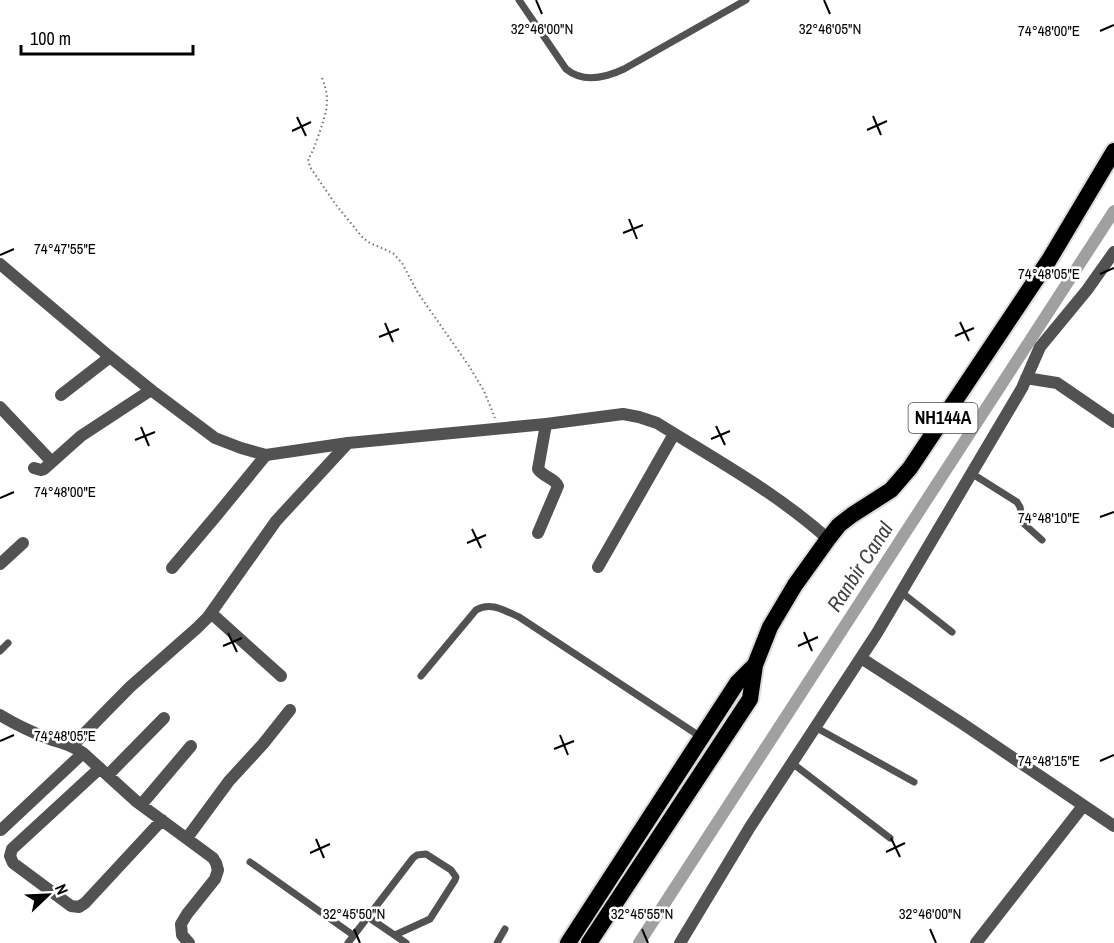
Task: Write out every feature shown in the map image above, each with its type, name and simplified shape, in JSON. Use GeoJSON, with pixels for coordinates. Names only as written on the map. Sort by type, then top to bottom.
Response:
{"type":"FeatureCollection","features":[{"type":"Feature","properties":{"kind":"highway","name":"NH144A"},"geometry":{"type":"LineString","coordinates":[[590,943],[750,699],[755,665],[770,627],[795,585],[839,525],[891,490],[910,468],[1049,260],[1114,151]]}},
{"type":"Feature","properties":{"kind":"highway","name":"NH144A"},"geometry":{"type":"LineString","coordinates":[[568,943],[737,683],[755,665]]}},
{"type":"Feature","properties":{"kind":"street"},"geometry":{"type":"LineString","coordinates":[[680,943],[750,827],[861,658],[1026,378],[1041,347],[1114,252]]}},
{"type":"Feature","properties":{"kind":"street"},"geometry":{"type":"LineString","coordinates":[[0,264],[151,390],[215,438],[230,444],[266,454],[348,443],[499,429],[624,414],[657,423],[772,495],[828,539]]}},
{"type":"Feature","properties":{"kind":"street"},"geometry":{"type":"LineString","coordinates":[[61,395],[110,357]]}},
{"type":"Feature","properties":{"kind":"street"},"geometry":{"type":"LineString","coordinates":[[1026,378],[1057,383],[1114,422]]}},
{"type":"Feature","properties":{"kind":"street"},"geometry":{"type":"LineString","coordinates":[[34,468],[43,470],[81,436],[151,390]]}},
{"type":"Feature","properties":{"kind":"street"},"geometry":{"type":"LineString","coordinates":[[0,407],[52,462]]}},
{"type":"Feature","properties":{"kind":"street"},"geometry":{"type":"LineString","coordinates":[[538,533],[558,486],[538,469],[546,424]]}},
{"type":"Feature","properties":{"kind":"street"},"geometry":{"type":"LineString","coordinates":[[598,567],[674,434]]}},
{"type":"Feature","properties":{"kind":"street"},"geometry":{"type":"LineString","coordinates":[[1,830],[78,749],[129,687],[211,613],[276,521],[348,443]]}},
{"type":"Feature","properties":{"kind":"street"},"geometry":{"type":"LineString","coordinates":[[172,568],[266,454]]}},
{"type":"Feature","properties":{"kind":"street"},"geometry":{"type":"LineString","coordinates":[[0,564],[23,543]]}},
{"type":"Feature","properties":{"kind":"street"},"geometry":{"type":"LineString","coordinates":[[211,613],[281,676]]}},
{"type":"Feature","properties":{"kind":"street"},"geometry":{"type":"LineString","coordinates":[[861,658],[1114,826]]}},
{"type":"Feature","properties":{"kind":"street"},"geometry":{"type":"LineString","coordinates":[[187,838],[229,781],[290,710]]}},
{"type":"Feature","properties":{"kind":"street"},"geometry":{"type":"LineString","coordinates":[[1,717],[78,749],[141,805],[213,858],[218,870],[215,879],[181,924],[182,935],[189,943]]}},
{"type":"Feature","properties":{"kind":"street"},"geometry":{"type":"LineString","coordinates":[[162,820],[86,903],[79,907],[71,906],[13,863],[10,856],[12,849],[164,718]]}},
{"type":"Feature","properties":{"kind":"street"},"geometry":{"type":"LineString","coordinates":[[141,805],[191,746]]}},
{"type":"Feature","properties":{"kind":"street"},"geometry":{"type":"LineString","coordinates":[[976,943],[1083,806]]}},
{"type":"Feature","properties":{"kind":"lane"},"geometry":{"type":"LineString","coordinates":[[519,0],[566,69],[573,75],[591,78],[614,74],[624,69],[746,0]]}},
{"type":"Feature","properties":{"kind":"lane"},"geometry":{"type":"LineString","coordinates":[[971,473],[1017,502],[1023,522],[1042,540]]}},
{"type":"Feature","properties":{"kind":"lane"},"geometry":{"type":"LineString","coordinates":[[901,591],[952,632]]}},
{"type":"Feature","properties":{"kind":"lane"},"geometry":{"type":"LineString","coordinates":[[421,676],[476,610],[487,606],[499,608],[519,617],[702,738]]}},
{"type":"Feature","properties":{"kind":"lane"},"geometry":{"type":"LineString","coordinates":[[0,651],[8,644]]}},
{"type":"Feature","properties":{"kind":"lane"},"geometry":{"type":"LineString","coordinates":[[816,727],[914,782]]}},
{"type":"Feature","properties":{"kind":"lane"},"geometry":{"type":"LineString","coordinates":[[792,763],[890,838]]}},
{"type":"Feature","properties":{"kind":"lane"},"geometry":{"type":"LineString","coordinates":[[348,943],[413,858],[426,854],[451,870],[456,877],[455,880],[430,919],[395,935]]}},
{"type":"Feature","properties":{"kind":"lane"},"geometry":{"type":"LineString","coordinates":[[250,862],[354,935]]}},
{"type":"Feature","properties":{"kind":"lane"},"geometry":{"type":"LineString","coordinates":[[368,917],[406,943]]}},
{"type":"Feature","properties":{"kind":"lane"},"geometry":{"type":"LineString","coordinates":[[496,943],[505,929]]}},
{"type":"Feature","properties":{"kind":"path"},"geometry":{"type":"LineString","coordinates":[[322,78],[327,94],[326,117],[308,159],[310,167],[336,205],[363,238],[393,253],[402,263],[418,293],[484,391],[499,429]]}},
{"type":"Feature","properties":{"kind":"waterway","name":"Ranbir Canal"},"geometry":{"type":"LineString","coordinates":[[639,943],[1114,211]]}}]}
